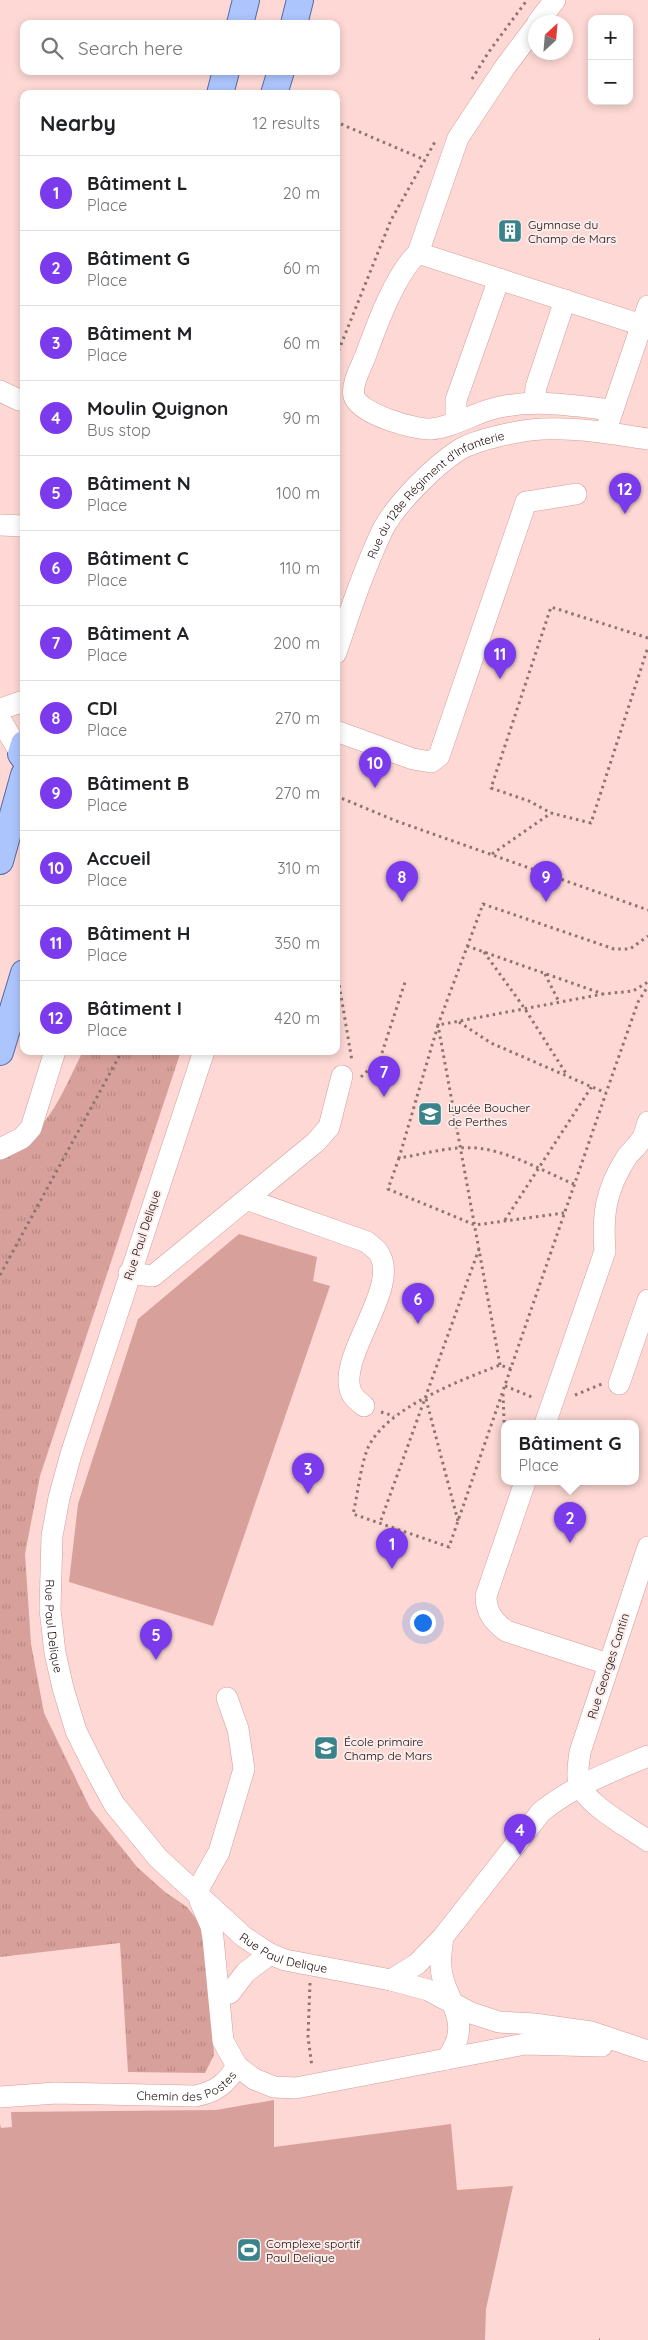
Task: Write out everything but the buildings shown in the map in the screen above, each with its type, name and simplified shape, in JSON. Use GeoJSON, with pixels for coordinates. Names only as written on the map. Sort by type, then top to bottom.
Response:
{"type":"FeatureCollection","features":[{"type":"Feature","properties":{"kind":"main road"},"geometry":{"type":"LineString","coordinates":[[241,20],[246,0]]}},
{"type":"Feature","properties":{"kind":"main road"},"geometry":{"type":"LineString","coordinates":[[295,20],[300,0]]}},
{"type":"Feature","properties":{"kind":"main road"},"geometry":{"type":"LineString","coordinates":[[221,90],[225,75]]}},
{"type":"Feature","properties":{"kind":"main road"},"geometry":{"type":"LineString","coordinates":[[275,90],[279,75]]}},
{"type":"Feature","properties":{"kind":"main road"},"geometry":{"type":"LineString","coordinates":[[0,860],[20,771]]}},
{"type":"Feature","properties":{"kind":"main road"},"geometry":{"type":"LineString","coordinates":[[0,1052],[20,986]]}},
{"type":"Feature","properties":{"kind":"street"},"geometry":{"type":"LineString","coordinates":[[543,15],[555,0]]}},
{"type":"Feature","properties":{"kind":"street"},"geometry":{"type":"LineString","coordinates":[[528,37],[505,67],[458,138],[418,253],[407,263],[374,333],[357,377],[353,394],[356,402],[368,411],[413,428],[433,429],[499,407],[536,403],[613,410]]}},
{"type":"Feature","properties":{"kind":"street"},"geometry":{"type":"LineString","coordinates":[[418,253],[565,300],[646,317],[605,433]]}},
{"type":"Feature","properties":{"kind":"street"},"geometry":{"type":"LineString","coordinates":[[456,422],[456,400],[499,279]]}},
{"type":"Feature","properties":{"kind":"street"},"geometry":{"type":"LineString","coordinates":[[536,403],[536,387],[565,300]]}},
{"type":"Feature","properties":{"kind":"street"},"geometry":{"type":"LineString","coordinates":[[0,391],[20,397]]}},
{"type":"Feature","properties":{"kind":"street","name":"Rue du 128e Régiment d'Infanterie"},"geometry":{"type":"LineString","coordinates":[[340,641],[357,589],[384,528],[413,488],[460,450],[511,432],[534,430],[580,429],[648,439]]}},
{"type":"Feature","properties":{"kind":"street"},"geometry":{"type":"LineString","coordinates":[[340,732],[413,759],[431,762],[439,756],[526,502],[576,494]]}},
{"type":"Feature","properties":{"kind":"street"},"geometry":{"type":"LineString","coordinates":[[0,525],[20,526]]}},
{"type":"Feature","properties":{"kind":"street"},"geometry":{"type":"LineString","coordinates":[[0,709],[20,702]]}},
{"type":"Feature","properties":{"kind":"street"},"geometry":{"type":"LineString","coordinates":[[0,719],[20,753]]}},
{"type":"Feature","properties":{"kind":"street"},"geometry":{"type":"LineString","coordinates":[[0,1149],[22,1138],[31,1128],[54,1055]]}},
{"type":"Feature","properties":{"kind":"street","name":"Rue Paul Delique"},"geometry":{"type":"LineString","coordinates":[[203,1055],[129,1273],[71,1454],[59,1498],[52,1536],[50,1608],[63,1688],[76,1731],[114,1804],[138,1836],[158,1858],[257,1948],[286,1960],[391,1980],[428,1990],[453,2003]]}},
{"type":"Feature","properties":{"kind":"street"},"geometry":{"type":"LineString","coordinates":[[129,1273],[153,1276],[249,1200],[316,1142],[329,1127],[348,1077]]}},
{"type":"Feature","properties":{"kind":"street"},"geometry":{"type":"LineString","coordinates":[[546,1420],[605,1251],[603,1224],[605,1204],[613,1181],[627,1156],[642,1140],[648,1122]]}},
{"type":"Feature","properties":{"kind":"street"},"geometry":{"type":"LineString","coordinates":[[249,1200],[366,1242],[379,1252],[384,1279],[351,1366],[349,1388],[355,1398],[364,1406]]}},
{"type":"Feature","properties":{"kind":"street"},"geometry":{"type":"LineString","coordinates":[[619,1384],[648,1300]]}},
{"type":"Feature","properties":{"kind":"street"},"geometry":{"type":"LineString","coordinates":[[524,1485],[486,1596],[486,1607],[494,1622],[506,1630],[608,1664]]}},
{"type":"Feature","properties":{"kind":"street","name":"Rue Georges Cantin"},"geometry":{"type":"LineString","coordinates":[[579,1786],[577,1776],[580,1752],[648,1547]]}},
{"type":"Feature","properties":{"kind":"street"},"geometry":{"type":"LineString","coordinates":[[227,1698],[238,1729],[244,1769],[204,1900],[214,1938],[223,2041],[237,2066]]}},
{"type":"Feature","properties":{"kind":"street"},"geometry":{"type":"LineString","coordinates":[[391,1980],[418,1964],[443,1937],[541,1812],[558,1798],[579,1786],[648,1756]]}},
{"type":"Feature","properties":{"kind":"street"},"geometry":{"type":"LineString","coordinates":[[579,1786],[592,1801],[648,1841]]}},
{"type":"Feature","properties":{"kind":"street"},"geometry":{"type":"LineString","coordinates":[[204,1900],[225,1945],[237,2066]]}},
{"type":"Feature","properties":{"kind":"street"},"geometry":{"type":"LineString","coordinates":[[443,1937],[441,1965],[443,1980],[453,2003],[459,2028],[458,2037],[447,2059]]}},
{"type":"Feature","properties":{"kind":"street"},"geometry":{"type":"LineString","coordinates":[[230,1993],[246,1972],[270,1954]]}},
{"type":"Feature","properties":{"kind":"street","name":"Chemin des Postes"},"geometry":{"type":"LineString","coordinates":[[453,2003],[471,2013],[499,2022],[534,2024],[591,2032],[642,2050]]}},
{"type":"Feature","properties":{"kind":"street","name":"Chemin des Postes"},"geometry":{"type":"LineString","coordinates":[[0,2097],[56,2093],[196,2096],[209,2094],[223,2086],[237,2066],[254,2079],[274,2087],[296,2088],[526,2044],[642,2050]]}},
{"type":"Feature","properties":{"kind":"path"},"geometry":{"type":"LineString","coordinates":[[468,86],[488,53],[527,0]]}},
{"type":"Feature","properties":{"kind":"path"},"geometry":{"type":"LineString","coordinates":[[341,124],[424,160],[447,167]]}},
{"type":"Feature","properties":{"kind":"path"},"geometry":{"type":"LineString","coordinates":[[340,347],[391,220],[438,135]]}},
{"type":"Feature","properties":{"kind":"path"},"geometry":{"type":"LineString","coordinates":[[648,638],[550,607],[491,788],[530,801],[551,813],[591,823],[648,647]]}},
{"type":"Feature","properties":{"kind":"path"},"geometry":{"type":"LineString","coordinates":[[340,798],[399,822],[648,910]]}},
{"type":"Feature","properties":{"kind":"path"},"geometry":{"type":"LineString","coordinates":[[492,855],[551,813]]}},
{"type":"Feature","properties":{"kind":"path"},"geometry":{"type":"LineString","coordinates":[[564,1213],[474,1225],[388,1189],[438,1025],[483,904],[614,949],[630,948],[648,936]]}},
{"type":"Feature","properties":{"kind":"path"},"geometry":{"type":"LineString","coordinates":[[468,946],[603,994]]}},
{"type":"Feature","properties":{"kind":"path"},"geometry":{"type":"LineString","coordinates":[[484,952],[525,1009],[568,1076]]}},
{"type":"Feature","properties":{"kind":"path"},"geometry":{"type":"LineString","coordinates":[[544,973],[559,1002]]}},
{"type":"Feature","properties":{"kind":"path"},"geometry":{"type":"LineString","coordinates":[[340,1003],[348,1077],[360,1077],[380,1059],[406,980]]}},
{"type":"Feature","properties":{"kind":"path"},"geometry":{"type":"LineString","coordinates":[[438,1025],[603,994],[633,991],[648,982]]}},
{"type":"Feature","properties":{"kind":"path"},"geometry":{"type":"LineString","coordinates":[[510,1369],[500,1365],[398,1412],[379,1431],[367,1450],[353,1514],[450,1546],[638,1002],[648,986]]}},
{"type":"Feature","properties":{"kind":"path"},"geometry":{"type":"LineString","coordinates":[[459,1021],[491,1043],[606,1093]]}},
{"type":"Feature","properties":{"kind":"path"},"geometry":{"type":"LineString","coordinates":[[438,1025],[500,1365]]}},
{"type":"Feature","properties":{"kind":"path"},"geometry":{"type":"LineString","coordinates":[[0,1275],[120,1055]]}},
{"type":"Feature","properties":{"kind":"path"},"geometry":{"type":"LineString","coordinates":[[504,1221],[592,1086]]}},
{"type":"Feature","properties":{"kind":"path"},"geometry":{"type":"LineString","coordinates":[[399,1158],[460,1148],[482,1149],[497,1152],[574,1184]]}},
{"type":"Feature","properties":{"kind":"path"},"geometry":{"type":"LineString","coordinates":[[381,1520],[479,1248]]}},
{"type":"Feature","properties":{"kind":"path"},"geometry":{"type":"LineString","coordinates":[[503,1391],[504,1420]]}},
{"type":"Feature","properties":{"kind":"path"},"geometry":{"type":"LineString","coordinates":[[426,1398],[458,1522]]}},
{"type":"Feature","properties":{"kind":"path"},"geometry":{"type":"LineString","coordinates":[[311,1965],[308,2037],[315,2084]]}},
{"type":"Feature","properties":{"kind":"green space"},"geometry":{"type":"Polygon","coordinates":[[[81,1055],[180,1055],[40,1476],[25,1554],[31,1644],[44,1713],[90,1808],[137,1867],[165,1892],[187,1907],[208,1934],[214,2055],[205,2073],[128,2072],[120,1943],[0,1957],[0,1160],[31,1137],[42,1125],[67,1085],[81,1055]]]}},
{"type":"Feature","properties":{"kind":"green space"},"geometry":{"type":"Polygon","coordinates":[[[239,1234],[317,1257],[313,1281],[330,1286],[213,1626],[69,1582],[78,1504],[138,1319],[239,1234]]]}},
{"type":"Feature","properties":{"kind":"green space","name":"Complexe sportif Paul Delique"},"geometry":{"type":"Polygon","coordinates":[[[274,2100],[274,2147],[451,2124],[457,2190],[513,2186],[486,2309],[485,2340],[0,2340],[0,2124],[1,2128],[12,2127],[11,2112],[216,2110],[274,2100]]]}},
{"type":"Feature","properties":{"kind":"place","name":"Gymnase du Champ de Mars"},"geometry":{"type":"Point","coordinates":[510,231]}},
{"type":"Feature","properties":{"kind":"place","name":"Bâtiment I"},"geometry":{"type":"Point","coordinates":[625,514]}},
{"type":"Feature","properties":{"kind":"place","name":"Bâtiment H"},"geometry":{"type":"Point","coordinates":[500,679]}},
{"type":"Feature","properties":{"kind":"place","name":"Accueil"},"geometry":{"type":"Point","coordinates":[375,788]}},
{"type":"Feature","properties":{"kind":"place","name":"CDI"},"geometry":{"type":"Point","coordinates":[402,902]}},
{"type":"Feature","properties":{"kind":"place","name":"Bâtiment B"},"geometry":{"type":"Point","coordinates":[546,902]}},
{"type":"Feature","properties":{"kind":"place","name":"Bâtiment A"},"geometry":{"type":"Point","coordinates":[384,1097]}},
{"type":"Feature","properties":{"kind":"place","name":"Lycée Boucher de Perthes"},"geometry":{"type":"Point","coordinates":[430,1114]}},
{"type":"Feature","properties":{"kind":"place","name":"Bâtiment C"},"geometry":{"type":"Point","coordinates":[418,1324]}},
{"type":"Feature","properties":{"kind":"place","name":"Bâtiment M"},"geometry":{"type":"Point","coordinates":[308,1494]}},
{"type":"Feature","properties":{"kind":"place","name":"Bâtiment G"},"geometry":{"type":"Point","coordinates":[570,1543]}},
{"type":"Feature","properties":{"kind":"place","name":"Bâtiment L"},"geometry":{"type":"Point","coordinates":[392,1569]}},
{"type":"Feature","properties":{"kind":"place","name":"Bâtiment N"},"geometry":{"type":"Point","coordinates":[156,1660]}},
{"type":"Feature","properties":{"kind":"place","name":"École primaire Champ de Mars"},"geometry":{"type":"Point","coordinates":[326,1748]}},
{"type":"Feature","properties":{"kind":"place","name":"Moulin Quignon"},"geometry":{"type":"Point","coordinates":[520,1855]}},
{"type":"Feature","properties":{"kind":"place","name":"Complexe sportif Paul Delique"},"geometry":{"type":"Point","coordinates":[249,2250]}}]}
